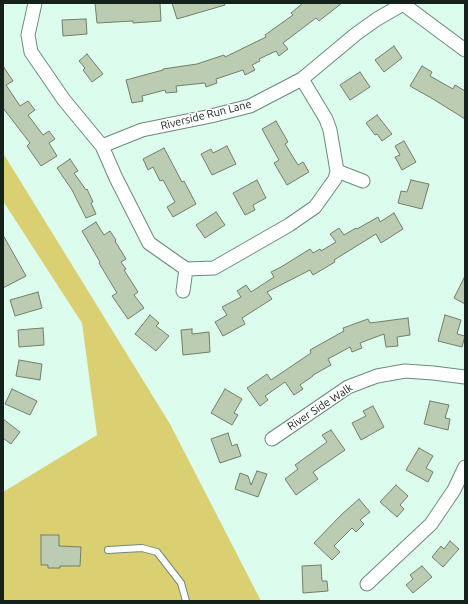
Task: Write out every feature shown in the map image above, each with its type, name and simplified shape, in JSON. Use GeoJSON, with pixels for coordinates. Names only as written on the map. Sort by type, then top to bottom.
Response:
{"type":"FeatureCollection","features":[{"type":"Feature","properties":{"kind":"street"},"geometry":{"type":"LineString","coordinates":[[35,3],[28,35],[31,52],[64,100],[102,146],[116,178],[149,243],[186,269],[214,268],[289,225],[315,207],[335,180],[337,171],[330,130],[326,119],[302,79]]}},
{"type":"Feature","properties":{"kind":"street"},"geometry":{"type":"LineString","coordinates":[[403,4],[465,50]]}},
{"type":"Feature","properties":{"kind":"street","name":"Riverside Run Lane"},"geometry":{"type":"LineString","coordinates":[[102,146],[142,130],[211,116],[250,106],[302,79],[356,34],[377,19],[403,4]]}},
{"type":"Feature","properties":{"kind":"street"},"geometry":{"type":"LineString","coordinates":[[337,171],[363,181]]}},
{"type":"Feature","properties":{"kind":"street"},"geometry":{"type":"LineString","coordinates":[[183,291],[186,269]]}},
{"type":"Feature","properties":{"kind":"street","name":"River Side Walk"},"geometry":{"type":"LineString","coordinates":[[272,439],[348,387],[377,376],[404,371],[433,373],[465,378]]}},
{"type":"Feature","properties":{"kind":"street"},"geometry":{"type":"LineString","coordinates":[[367,584],[431,524],[454,490],[465,467]]}},
{"type":"Feature","properties":{"kind":"lane"},"geometry":{"type":"LineString","coordinates":[[108,550],[142,548],[157,552],[181,583],[186,601]]}},
{"type":"Feature","properties":{"kind":"shaded area"},"geometry":{"type":"Polygon","coordinates":[[[3,153],[170,424],[261,601],[3,601],[3,492],[97,435],[82,323],[3,201],[3,153]]]}},
{"type":"Feature","properties":{"kind":"building"},"geometry":{"type":"Polygon","coordinates":[[[95,3],[160,3],[161,21],[97,23],[95,3]]]}},
{"type":"Feature","properties":{"kind":"building"},"geometry":{"type":"Polygon","coordinates":[[[172,3],[224,3],[225,5],[177,19],[172,3]]]}},
{"type":"Feature","properties":{"kind":"building"},"geometry":{"type":"Polygon","coordinates":[[[303,3],[342,3],[319,21],[316,18],[283,43],[288,49],[279,56],[276,51],[259,59],[260,61],[252,65],[255,70],[245,75],[243,70],[216,79],[217,83],[206,87],[205,83],[176,86],[177,92],[166,93],[165,90],[142,96],[143,101],[132,103],[126,80],[163,69],[197,64],[224,55],[225,57],[266,37],[265,35],[293,15],[291,13],[303,3]]]}},
{"type":"Feature","properties":{"kind":"building"},"geometry":{"type":"Polygon","coordinates":[[[86,19],[87,34],[63,36],[62,20],[86,19]]]}},
{"type":"Feature","properties":{"kind":"building"},"geometry":{"type":"Polygon","coordinates":[[[394,46],[402,58],[384,72],[375,60],[394,46]]]}},
{"type":"Feature","properties":{"kind":"building"},"geometry":{"type":"Polygon","coordinates":[[[87,54],[103,74],[92,82],[83,70],[85,68],[79,61],[87,54]]]}},
{"type":"Feature","properties":{"kind":"building"},"geometry":{"type":"Polygon","coordinates":[[[3,66],[13,81],[6,85],[20,106],[28,101],[35,110],[28,115],[43,135],[49,131],[55,139],[49,143],[57,156],[41,166],[27,146],[30,143],[3,108],[3,66]]]}},
{"type":"Feature","properties":{"kind":"building"},"geometry":{"type":"Polygon","coordinates":[[[422,66],[432,72],[430,76],[453,89],[455,85],[465,91],[465,119],[410,86],[422,66]]]}},
{"type":"Feature","properties":{"kind":"building"},"geometry":{"type":"Polygon","coordinates":[[[360,72],[370,87],[350,100],[340,85],[360,72]]]}},
{"type":"Feature","properties":{"kind":"building"},"geometry":{"type":"Polygon","coordinates":[[[377,115],[392,134],[382,141],[377,134],[375,135],[366,123],[377,115]]]}},
{"type":"Feature","properties":{"kind":"building"},"geometry":{"type":"Polygon","coordinates":[[[276,121],[288,142],[285,144],[298,165],[303,162],[309,172],[287,185],[274,163],[279,160],[262,129],[276,121]]]}},
{"type":"Feature","properties":{"kind":"building"},"geometry":{"type":"Polygon","coordinates":[[[404,141],[416,162],[402,170],[395,157],[400,155],[395,146],[404,141]]]}},
{"type":"Feature","properties":{"kind":"building"},"geometry":{"type":"Polygon","coordinates":[[[227,146],[236,164],[212,175],[201,154],[211,149],[213,153],[227,146]]]}},
{"type":"Feature","properties":{"kind":"building"},"geometry":{"type":"Polygon","coordinates":[[[164,148],[182,182],[184,181],[196,204],[173,217],[167,207],[175,202],[163,180],[160,181],[153,167],[148,170],[143,159],[164,148]]]}},
{"type":"Feature","properties":{"kind":"building"},"geometry":{"type":"Polygon","coordinates":[[[70,159],[78,171],[74,173],[86,190],[87,189],[93,202],[91,203],[96,214],[86,218],[72,190],[57,168],[70,159]]]}},
{"type":"Feature","properties":{"kind":"building"},"geometry":{"type":"Polygon","coordinates":[[[257,180],[266,198],[253,205],[255,210],[245,215],[233,193],[257,180]]]}},
{"type":"Feature","properties":{"kind":"building"},"geometry":{"type":"Polygon","coordinates":[[[411,180],[429,184],[422,209],[398,203],[401,191],[407,192],[411,180]]]}},
{"type":"Feature","properties":{"kind":"building"},"geometry":{"type":"Polygon","coordinates":[[[216,212],[225,225],[205,238],[196,225],[216,212]]]}},
{"type":"Feature","properties":{"kind":"building"},"geometry":{"type":"Polygon","coordinates":[[[394,213],[403,229],[381,243],[376,234],[313,275],[310,270],[267,292],[272,299],[242,318],[245,324],[223,336],[215,322],[227,315],[222,307],[241,297],[237,291],[246,285],[251,292],[274,277],[271,272],[310,249],[313,253],[320,249],[321,251],[336,242],[330,234],[339,228],[344,235],[378,217],[380,222],[394,213]]]}},
{"type":"Feature","properties":{"kind":"building"},"geometry":{"type":"Polygon","coordinates":[[[96,222],[104,235],[110,231],[116,240],[115,241],[126,259],[121,262],[126,269],[124,270],[138,292],[134,295],[144,308],[128,319],[112,296],[117,293],[82,231],[96,222]]]}},
{"type":"Feature","properties":{"kind":"building"},"geometry":{"type":"Polygon","coordinates":[[[3,235],[26,276],[3,288],[3,235]]]}},
{"type":"Feature","properties":{"kind":"building"},"geometry":{"type":"Polygon","coordinates":[[[465,276],[465,304],[454,298],[465,276]]]}},
{"type":"Feature","properties":{"kind":"building"},"geometry":{"type":"Polygon","coordinates":[[[38,292],[42,308],[15,316],[10,300],[38,292]]]}},
{"type":"Feature","properties":{"kind":"building"},"geometry":{"type":"Polygon","coordinates":[[[150,315],[159,323],[156,326],[169,336],[156,351],[135,334],[150,315]]]}},
{"type":"Feature","properties":{"kind":"building"},"geometry":{"type":"Polygon","coordinates":[[[445,315],[461,320],[457,334],[465,336],[462,347],[438,341],[445,315]]]}},
{"type":"Feature","properties":{"kind":"building"},"geometry":{"type":"Polygon","coordinates":[[[408,318],[410,335],[397,337],[398,346],[386,347],[384,334],[360,343],[362,348],[352,352],[350,347],[328,359],[331,365],[313,375],[300,385],[303,389],[294,395],[285,382],[265,396],[268,400],[260,406],[247,388],[267,374],[271,380],[311,353],[310,350],[344,331],[343,328],[368,319],[370,323],[408,318]]]}},
{"type":"Feature","properties":{"kind":"building"},"geometry":{"type":"Polygon","coordinates":[[[43,328],[44,345],[19,347],[18,330],[43,328]]]}},
{"type":"Feature","properties":{"kind":"building"},"geometry":{"type":"Polygon","coordinates":[[[192,329],[192,334],[209,332],[210,352],[183,355],[181,330],[192,329]]]}},
{"type":"Feature","properties":{"kind":"building"},"geometry":{"type":"Polygon","coordinates":[[[19,360],[42,364],[40,380],[16,376],[19,360]]]}},
{"type":"Feature","properties":{"kind":"building"},"geometry":{"type":"Polygon","coordinates":[[[12,389],[37,401],[30,415],[5,404],[12,389]]]}},
{"type":"Feature","properties":{"kind":"building"},"geometry":{"type":"Polygon","coordinates":[[[225,389],[242,399],[234,413],[238,415],[232,425],[211,413],[225,389]]]}},
{"type":"Feature","properties":{"kind":"building"},"geometry":{"type":"Polygon","coordinates":[[[430,401],[449,405],[445,418],[450,419],[448,430],[424,424],[430,401]]]}},
{"type":"Feature","properties":{"kind":"building"},"geometry":{"type":"Polygon","coordinates":[[[373,406],[384,427],[361,440],[352,423],[366,416],[363,411],[373,406]]]}},
{"type":"Feature","properties":{"kind":"building"},"geometry":{"type":"Polygon","coordinates":[[[3,419],[20,432],[11,444],[3,438],[3,419]]]}},
{"type":"Feature","properties":{"kind":"building"},"geometry":{"type":"Polygon","coordinates":[[[331,430],[345,450],[313,472],[318,479],[296,495],[285,479],[298,469],[295,465],[327,442],[322,435],[331,430]]]}},
{"type":"Feature","properties":{"kind":"building"},"geometry":{"type":"Polygon","coordinates":[[[228,433],[232,446],[237,444],[241,456],[220,463],[211,439],[228,433]]]}},
{"type":"Feature","properties":{"kind":"building"},"geometry":{"type":"Polygon","coordinates":[[[419,448],[433,456],[426,468],[433,472],[428,482],[406,470],[419,448]]]}},
{"type":"Feature","properties":{"kind":"building"},"geometry":{"type":"Polygon","coordinates":[[[257,471],[267,474],[258,497],[235,489],[240,473],[248,476],[251,485],[257,471]]]}},
{"type":"Feature","properties":{"kind":"building"},"geometry":{"type":"Polygon","coordinates":[[[396,485],[408,496],[400,505],[404,509],[397,517],[380,502],[396,485]]]}},
{"type":"Feature","properties":{"kind":"building"},"geometry":{"type":"Polygon","coordinates":[[[359,499],[370,512],[360,520],[364,524],[356,532],[352,528],[334,546],[340,552],[332,560],[314,543],[359,499]]]}},
{"type":"Feature","properties":{"kind":"building"},"geometry":{"type":"Polygon","coordinates":[[[41,535],[59,535],[59,546],[81,547],[80,566],[60,566],[60,568],[48,568],[48,565],[41,565],[41,535]]]}},
{"type":"Feature","properties":{"kind":"building"},"geometry":{"type":"Polygon","coordinates":[[[450,541],[459,549],[443,567],[432,557],[441,546],[444,549],[450,541]]]}},
{"type":"Feature","properties":{"kind":"building"},"geometry":{"type":"Polygon","coordinates":[[[321,565],[322,581],[327,581],[328,591],[303,593],[302,566],[321,565]]]}},
{"type":"Feature","properties":{"kind":"building"},"geometry":{"type":"Polygon","coordinates":[[[422,566],[432,577],[413,593],[406,585],[413,579],[410,575],[422,566]]]}}]}
